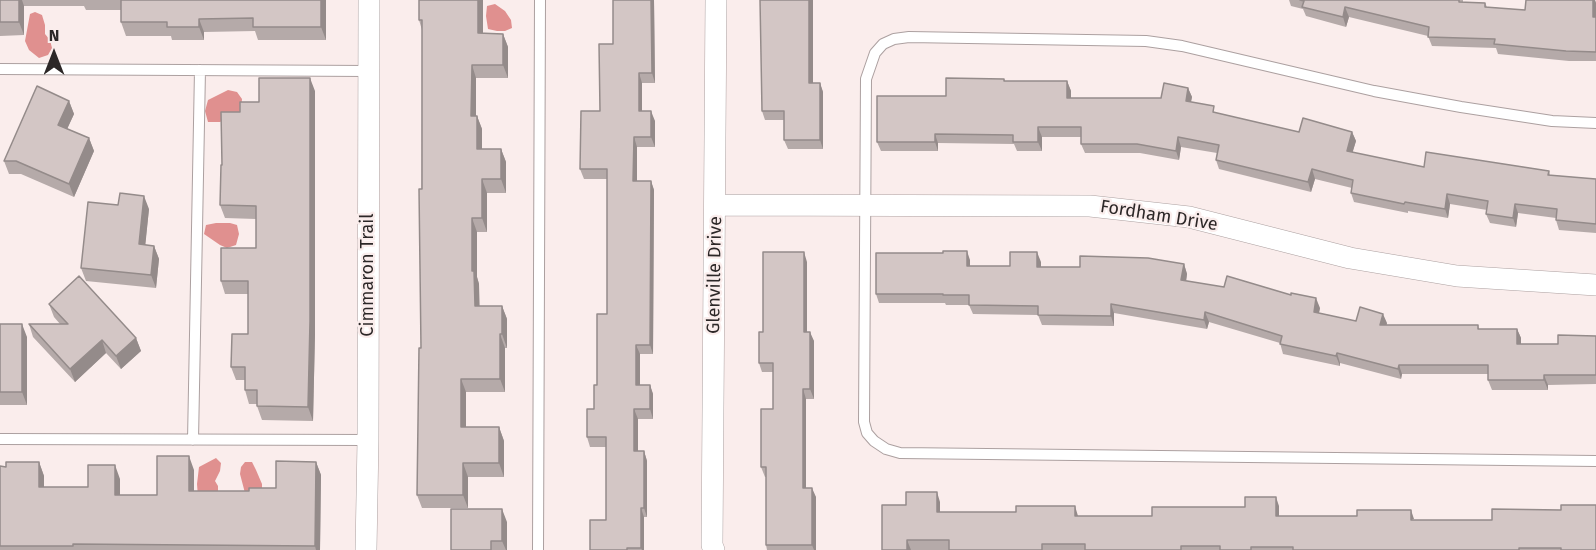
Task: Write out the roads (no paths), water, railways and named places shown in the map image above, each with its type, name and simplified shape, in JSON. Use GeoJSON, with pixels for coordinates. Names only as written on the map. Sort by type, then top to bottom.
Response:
{"type":"FeatureCollection","features":[{"type":"Feature","properties":{"kind":"street","name":"Cimmaron Trail"},"geometry":{"type":"LineString","coordinates":[[366,550],[369,0]]}},
{"type":"Feature","properties":{"kind":"street","name":"Glenville Drive"},"geometry":{"type":"LineString","coordinates":[[714,550],[712,545],[716,0]]}},
{"type":"Feature","properties":{"kind":"street","name":"Fordham Drive"},"geometry":{"type":"LineString","coordinates":[[715,205],[1090,206],[1189,217],[1350,258],[1457,276],[1596,285]]}},
{"type":"Feature","properties":{"kind":"lane"},"geometry":{"type":"LineString","coordinates":[[538,550],[540,0]]}},
{"type":"Feature","properties":{"kind":"lane"},"geometry":{"type":"LineString","coordinates":[[1596,123],[1552,121],[1461,107],[1374,91],[1182,46],[1146,41],[894,39],[883,44],[874,53],[866,79],[864,422],[867,433],[874,441],[886,449],[900,453],[1596,460]]}},
{"type":"Feature","properties":{"kind":"lane"},"geometry":{"type":"LineString","coordinates":[[0,69],[368,71]]}},
{"type":"Feature","properties":{"kind":"lane"},"geometry":{"type":"LineString","coordinates":[[194,440],[200,70]]}},
{"type":"Feature","properties":{"kind":"lane"},"geometry":{"type":"LineString","coordinates":[[0,440],[368,440]]}}]}
